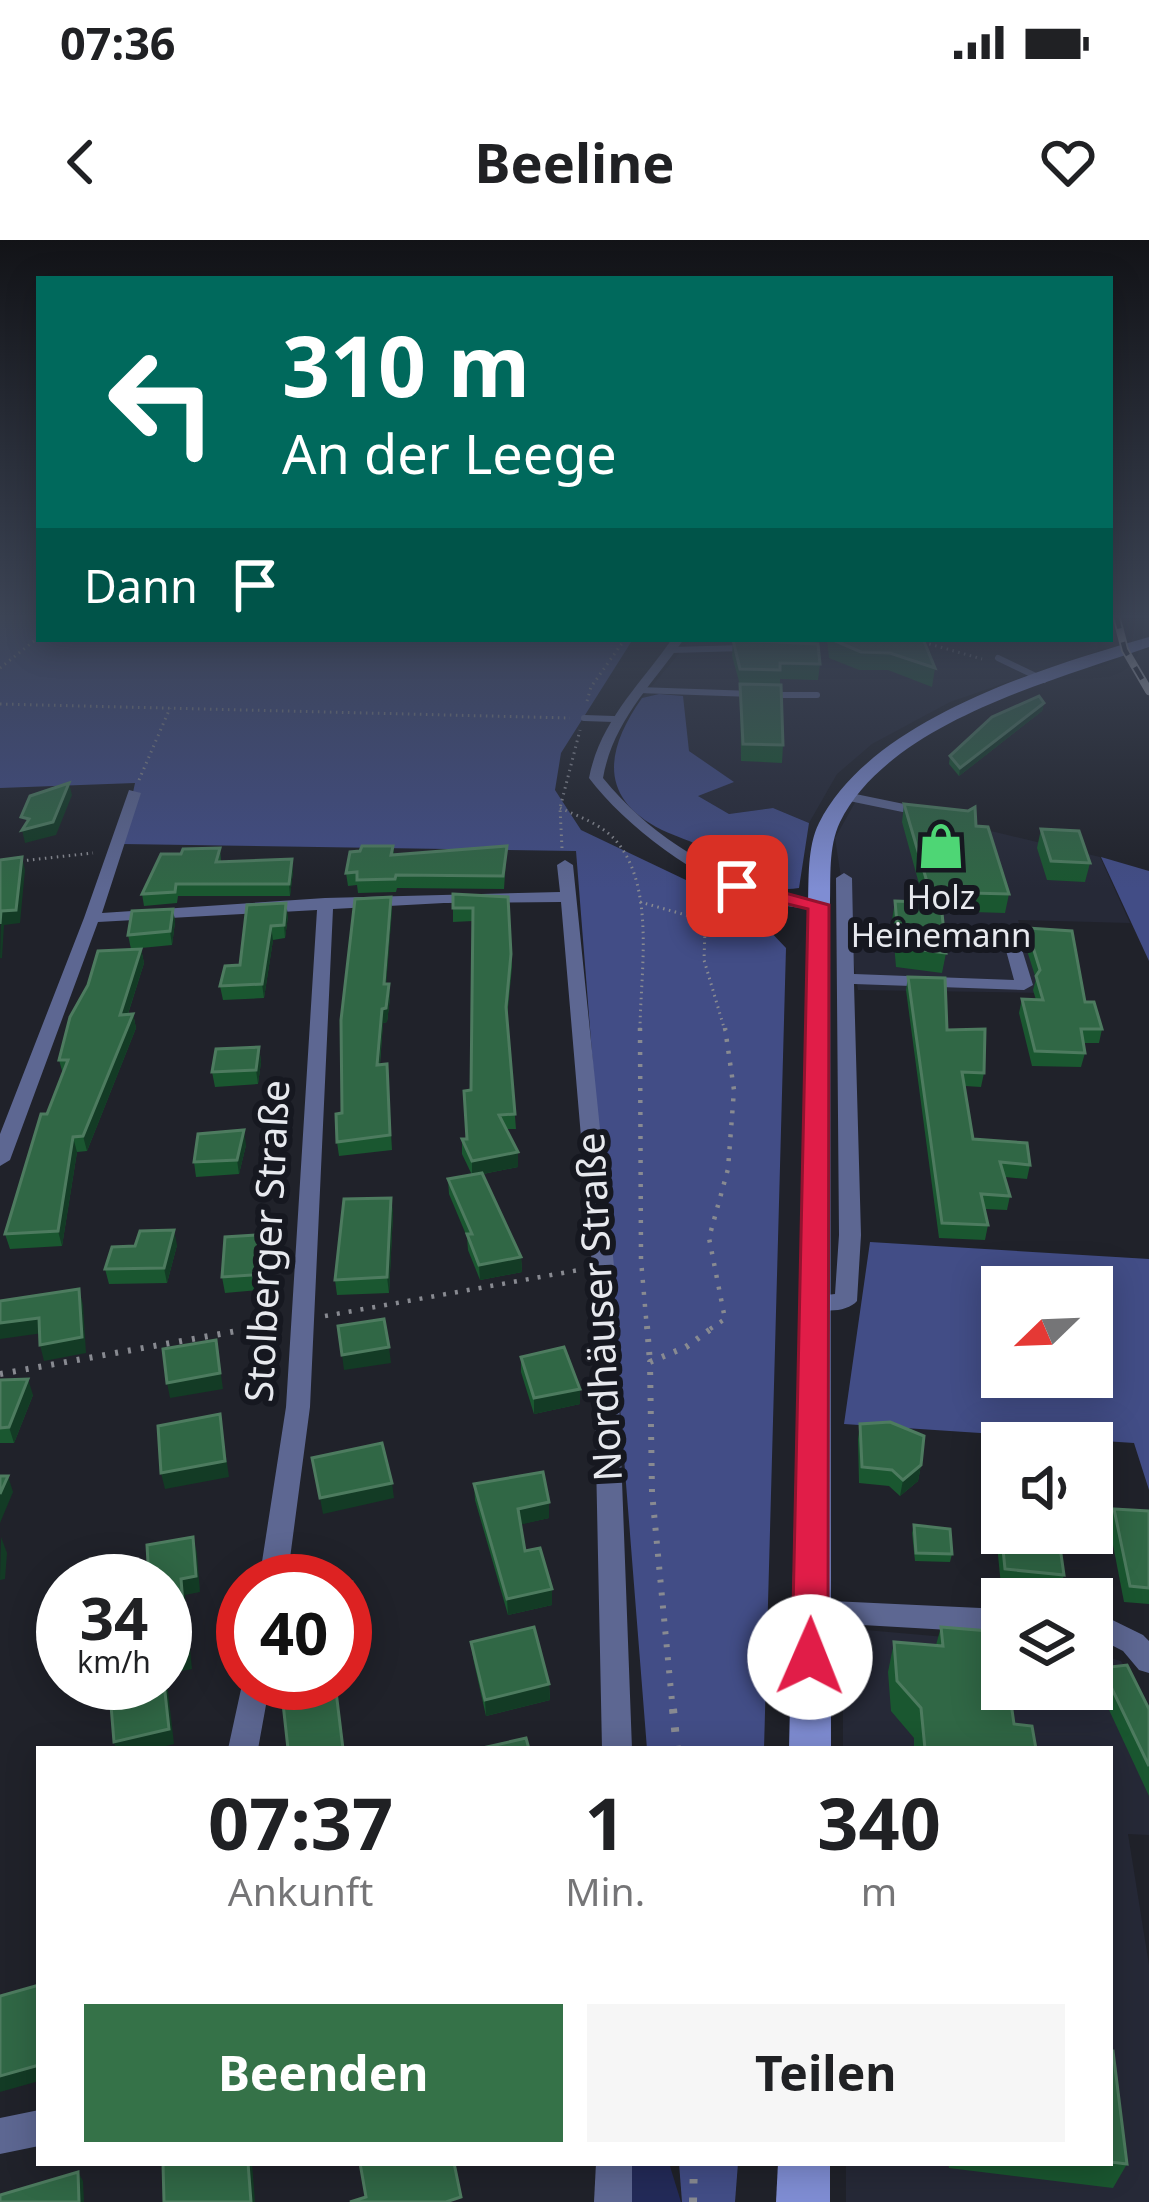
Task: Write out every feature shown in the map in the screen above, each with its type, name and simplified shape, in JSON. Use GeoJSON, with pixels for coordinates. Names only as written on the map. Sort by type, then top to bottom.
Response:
{"type":"FeatureCollection","features":[{"type":"Feature","properties":{"kind":"street"},"geometry":{"type":"LineString","coordinates":[[625,707],[598,752],[596,778],[612,802],[627,817],[708,869],[762,895],[819,905]]}},
{"type":"Feature","properties":{"kind":"street"},"geometry":{"type":"LineString","coordinates":[[810,1746],[819,905],[825,837],[845,796],[887,755],[941,721],[979,707]]}},
{"type":"Feature","properties":{"kind":"street"},"geometry":{"type":"LineString","coordinates":[[0,1160],[134,793]]}},
{"type":"Feature","properties":{"kind":"street","name":"Nordhäuser Straße"},"geometry":{"type":"LineString","coordinates":[[565,865],[603,1266],[617,1746]]}},
{"type":"Feature","properties":{"kind":"street"},"geometry":{"type":"LineString","coordinates":[[816,1301],[847,1301],[844,878]]}},
{"type":"Feature","properties":{"kind":"street"},"geometry":{"type":"LineString","coordinates":[[92,917],[325,903],[568,897]]}},
{"type":"Feature","properties":{"kind":"street","name":"Stolberger Straße"},"geometry":{"type":"LineString","coordinates":[[277,1554],[298,1407],[325,903]]}},
{"type":"Feature","properties":{"kind":"street"},"geometry":{"type":"LineString","coordinates":[[845,979],[1024,985],[1012,943]]}},
{"type":"Feature","properties":{"kind":"street"},"geometry":{"type":"LineString","coordinates":[[810,1611],[981,1620]]}},
{"type":"Feature","properties":{"kind":"street"},"geometry":{"type":"LineString","coordinates":[[1113,1633],[1132,1643],[1149,1661]]}},
{"type":"Feature","properties":{"kind":"street"},"geometry":{"type":"LineString","coordinates":[[244,1746],[251,1710]]}},
{"type":"Feature","properties":{"kind":"street"},"geometry":{"type":"LineString","coordinates":[[0,2135],[36,2129]]}},
{"type":"Feature","properties":{"kind":"street"},"geometry":{"type":"LineString","coordinates":[[613,2202],[614,2166]]}},
{"type":"Feature","properties":{"kind":"street"},"geometry":{"type":"LineString","coordinates":[[803,2202],[804,2166]]}},
{"type":"Feature","properties":{"kind":"lane"},"geometry":{"type":"LineString","coordinates":[[584,718],[614,719]]}},
{"type":"Feature","properties":{"kind":"lane"},"geometry":{"type":"LineString","coordinates":[[845,796],[922,812]]}},
{"type":"Feature","properties":{"kind":"path"},"geometry":{"type":"LineString","coordinates":[[109,707],[584,718]]}},
{"type":"Feature","properties":{"kind":"path"},"geometry":{"type":"LineString","coordinates":[[565,865],[560,808],[587,707]]}},
{"type":"Feature","properties":{"kind":"path"},"geometry":{"type":"LineString","coordinates":[[134,793],[170,708]]}},
{"type":"Feature","properties":{"kind":"path"},"geometry":{"type":"LineString","coordinates":[[560,808],[609,828],[631,864],[640,902],[641,1260],[650,1362],[652,1492],[677,1746]]}},
{"type":"Feature","properties":{"kind":"path"},"geometry":{"type":"LineString","coordinates":[[23,861],[117,850]]}},
{"type":"Feature","properties":{"kind":"path"},"geometry":{"type":"LineString","coordinates":[[704,929],[717,917],[762,895]]}},
{"type":"Feature","properties":{"kind":"path"},"geometry":{"type":"LineString","coordinates":[[640,902],[693,917],[704,929],[704,960],[723,1017],[734,1090],[728,1169],[709,1238],[725,1319],[686,1347],[650,1362]]}},
{"type":"Feature","properties":{"kind":"path"},"geometry":{"type":"LineString","coordinates":[[693,2202],[694,2166]]}},
{"type":"Feature","properties":{"kind":"shaded area"},"geometry":{"type":"Polygon","coordinates":[[[0,707],[590,707],[561,753],[555,790],[581,830],[751,911],[786,948],[764,1746],[647,1746],[576,851],[122,844],[135,783],[0,788],[0,707]]]}},
{"type":"Feature","properties":{"kind":"shaded area"},"geometry":{"type":"Polygon","coordinates":[[[637,707],[684,707],[689,751],[734,782],[698,796],[729,814],[773,808],[809,823],[799,888],[773,887],[750,878],[706,849],[662,830],[626,803],[614,771],[615,754],[637,707]]]}},
{"type":"Feature","properties":{"kind":"shaded area"},"geometry":{"type":"Polygon","coordinates":[[[666,707],[942,707],[872,744],[837,774],[809,823],[773,808],[729,814],[696,795],[733,782],[689,751],[666,707]]]}},
{"type":"Feature","properties":{"kind":"shaded area"},"geometry":{"type":"Polygon","coordinates":[[[857,799],[1100,857],[1130,923],[1018,920],[1042,993],[858,990],[835,838],[857,799]]]}},
{"type":"Feature","properties":{"kind":"shaded area"},"geometry":{"type":"Polygon","coordinates":[[[1101,857],[1149,871],[1149,961],[1101,857]]]}},
{"type":"Feature","properties":{"kind":"shaded area"},"geometry":{"type":"Polygon","coordinates":[[[870,1242],[1149,1259],[1149,1490],[1134,1443],[1113,1442],[1113,1422],[981,1422],[981,1433],[844,1424],[870,1242]]]}},
{"type":"Feature","properties":{"kind":"shaded area"},"geometry":{"type":"Polygon","coordinates":[[[843,1628],[981,1640],[981,1710],[1113,1710],[1113,1659],[1121,1661],[1149,1707],[1149,1835],[1128,1834],[1149,1965],[1149,2202],[846,2202],[846,2166],[1113,2166],[1113,1746],[843,1746],[843,1628]]]}},
{"type":"Feature","properties":{"kind":"shaded area"},"geometry":{"type":"Polygon","coordinates":[[[614,2166],[670,2166],[681,2202],[613,2202],[614,2166]]]}},
{"type":"Feature","properties":{"kind":"shaded area"},"geometry":{"type":"Polygon","coordinates":[[[679,2166],[738,2166],[735,2202],[682,2202],[679,2166]]]}},
{"type":"Feature","properties":{"kind":"building"},"geometry":{"type":"Polygon","coordinates":[[[741,707],[782,707],[783,745],[743,744],[741,707]]]}},
{"type":"Feature","properties":{"kind":"building"},"geometry":{"type":"Polygon","coordinates":[[[1015,707],[1039,707],[960,768],[950,756],[992,717],[1015,707]]]}},
{"type":"Feature","properties":{"kind":"building"},"geometry":{"type":"Polygon","coordinates":[[[69,783],[53,822],[22,830],[29,819],[21,817],[30,796],[69,783]]]}},
{"type":"Feature","properties":{"kind":"building"},"geometry":{"type":"Polygon","coordinates":[[[904,804],[968,811],[975,807],[976,826],[988,827],[1009,894],[930,892],[904,804]]]}},
{"type":"Feature","properties":{"kind":"building"},"geometry":{"type":"Polygon","coordinates":[[[1041,829],[1079,831],[1090,863],[1051,861],[1041,829]]]}},
{"type":"Feature","properties":{"kind":"building"},"geometry":{"type":"Polygon","coordinates":[[[362,846],[393,846],[391,855],[507,846],[503,876],[396,875],[395,879],[357,880],[357,872],[346,873],[350,852],[362,846]]]}},
{"type":"Feature","properties":{"kind":"building"},"geometry":{"type":"Polygon","coordinates":[[[220,848],[216,862],[292,859],[289,884],[176,884],[175,892],[142,894],[161,854],[220,848]]]}},
{"type":"Feature","properties":{"kind":"building"},"geometry":{"type":"Polygon","coordinates":[[[22,857],[16,910],[1,911],[0,924],[0,860],[22,857]]]}},
{"type":"Feature","properties":{"kind":"building"},"geometry":{"type":"Polygon","coordinates":[[[453,894],[508,897],[511,954],[506,1007],[515,1114],[499,1115],[518,1152],[472,1161],[462,1139],[467,1139],[464,1091],[471,1090],[473,908],[453,908],[453,894]]]}},
{"type":"Feature","properties":{"kind":"building"},"geometry":{"type":"Polygon","coordinates":[[[391,897],[384,984],[389,984],[377,1065],[387,1064],[390,1135],[337,1142],[336,1114],[342,1113],[341,1020],[355,899],[391,897]]]}},
{"type":"Feature","properties":{"kind":"building"},"geometry":{"type":"Polygon","coordinates":[[[895,901],[941,903],[946,953],[899,947],[895,901]]]}},
{"type":"Feature","properties":{"kind":"building"},"geometry":{"type":"Polygon","coordinates":[[[286,903],[284,925],[271,926],[262,984],[220,986],[225,966],[240,965],[247,905],[286,903]]]}},
{"type":"Feature","properties":{"kind":"building"},"geometry":{"type":"Polygon","coordinates":[[[173,909],[170,931],[128,935],[132,911],[173,909]]]}},
{"type":"Feature","properties":{"kind":"building"},"geometry":{"type":"Polygon","coordinates":[[[1027,928],[1072,931],[1085,1002],[1094,1002],[1102,1029],[1081,1029],[1085,1053],[1035,1051],[1022,999],[1043,1000],[1027,928]]]}},
{"type":"Feature","properties":{"kind":"building"},"geometry":{"type":"Polygon","coordinates":[[[141,949],[120,1015],[133,1014],[83,1136],[73,1137],[58,1231],[5,1234],[41,1114],[47,1114],[68,1060],[59,1060],[70,1017],[88,985],[98,951],[141,949]]]}},
{"type":"Feature","properties":{"kind":"building"},"geometry":{"type":"Polygon","coordinates":[[[908,977],[945,978],[947,1030],[985,1029],[984,1073],[962,1072],[973,1139],[1027,1143],[1030,1165],[1000,1162],[1010,1196],[981,1194],[988,1225],[942,1223],[908,977]]]}},
{"type":"Feature","properties":{"kind":"building"},"geometry":{"type":"Polygon","coordinates":[[[259,1047],[256,1070],[212,1072],[216,1049],[259,1047]]]}},
{"type":"Feature","properties":{"kind":"building"},"geometry":{"type":"Polygon","coordinates":[[[244,1130],[237,1160],[194,1162],[198,1134],[244,1130]]]}},
{"type":"Feature","properties":{"kind":"building"},"geometry":{"type":"Polygon","coordinates":[[[482,1173],[521,1257],[479,1265],[467,1234],[472,1234],[448,1179],[482,1173]]]}},
{"type":"Feature","properties":{"kind":"building"},"geometry":{"type":"Polygon","coordinates":[[[391,1198],[387,1277],[335,1280],[344,1199],[391,1198]]]}},
{"type":"Feature","properties":{"kind":"building"},"geometry":{"type":"Polygon","coordinates":[[[174,1230],[164,1268],[105,1269],[112,1247],[135,1246],[140,1231],[174,1230]]]}},
{"type":"Feature","properties":{"kind":"building"},"geometry":{"type":"Polygon","coordinates":[[[271,1234],[269,1274],[222,1277],[225,1237],[271,1234]]]}},
{"type":"Feature","properties":{"kind":"building"},"geometry":{"type":"Polygon","coordinates":[[[79,1289],[82,1337],[40,1345],[39,1318],[0,1323],[0,1301],[79,1289]]]}},
{"type":"Feature","properties":{"kind":"building"},"geometry":{"type":"Polygon","coordinates":[[[384,1319],[389,1347],[342,1355],[338,1326],[384,1319]]]}},
{"type":"Feature","properties":{"kind":"building"},"geometry":{"type":"Polygon","coordinates":[[[216,1340],[220,1373],[167,1383],[163,1349],[216,1340]]]}},
{"type":"Feature","properties":{"kind":"building"},"geometry":{"type":"Polygon","coordinates":[[[564,1347],[580,1389],[534,1398],[521,1357],[564,1347]]]}},
{"type":"Feature","properties":{"kind":"building"},"geometry":{"type":"Polygon","coordinates":[[[28,1379],[9,1427],[0,1428],[0,1380],[28,1379]]]}},
{"type":"Feature","properties":{"kind":"building"},"geometry":{"type":"Polygon","coordinates":[[[220,1414],[225,1461],[161,1473],[158,1426],[220,1414]]]}},
{"type":"Feature","properties":{"kind":"building"},"geometry":{"type":"Polygon","coordinates":[[[890,1422],[924,1436],[921,1465],[903,1480],[892,1470],[862,1467],[860,1424],[890,1422]]]}},
{"type":"Feature","properties":{"kind":"building"},"geometry":{"type":"Polygon","coordinates":[[[382,1443],[392,1483],[320,1498],[312,1458],[382,1443]]]}},
{"type":"Feature","properties":{"kind":"building"},"geometry":{"type":"Polygon","coordinates":[[[543,1472],[549,1502],[518,1509],[525,1551],[540,1548],[552,1589],[507,1599],[474,1484],[543,1472]]]}},
{"type":"Feature","properties":{"kind":"building"},"geometry":{"type":"Polygon","coordinates":[[[1114,1509],[1149,1511],[1149,1588],[1130,1586],[1114,1509]]]}},
{"type":"Feature","properties":{"kind":"building"},"geometry":{"type":"Polygon","coordinates":[[[914,1525],[950,1529],[952,1554],[916,1553],[914,1525]]]}},
{"type":"Feature","properties":{"kind":"building"},"geometry":{"type":"Polygon","coordinates":[[[193,1537],[196,1576],[192,1577],[192,1554],[148,1554],[147,1545],[193,1537]]]}},
{"type":"Feature","properties":{"kind":"building"},"geometry":{"type":"Polygon","coordinates":[[[1004,1554],[1061,1554],[1064,1575],[1005,1569],[1004,1554]]]}},
{"type":"Feature","properties":{"kind":"building"},"geometry":{"type":"Polygon","coordinates":[[[534,1627],[549,1684],[485,1700],[471,1642],[534,1627]]]}},
{"type":"Feature","properties":{"kind":"building"},"geometry":{"type":"Polygon","coordinates":[[[941,1627],[981,1630],[981,1710],[1012,1710],[1014,1724],[1032,1726],[1035,1746],[925,1746],[921,1708],[897,1681],[894,1642],[943,1646],[941,1627]]]}},
{"type":"Feature","properties":{"kind":"building"},"geometry":{"type":"Polygon","coordinates":[[[1127,1665],[1149,1709],[1149,1766],[1113,1691],[1113,1667],[1127,1665]]]}},
{"type":"Feature","properties":{"kind":"building"},"geometry":{"type":"Polygon","coordinates":[[[111,1710],[167,1710],[169,1729],[114,1742],[111,1710]]]}},
{"type":"Feature","properties":{"kind":"building"},"geometry":{"type":"Polygon","coordinates":[[[284,1710],[338,1710],[343,1746],[288,1746],[284,1710]]]}},
{"type":"Feature","properties":{"kind":"building"},"geometry":{"type":"Polygon","coordinates":[[[526,1738],[528,1746],[491,1746],[526,1738]]]}},
{"type":"Feature","properties":{"kind":"building"},"geometry":{"type":"Polygon","coordinates":[[[36,1986],[36,2066],[0,2076],[0,1996],[36,1986]]]}},
{"type":"Feature","properties":{"kind":"building"},"geometry":{"type":"Polygon","coordinates":[[[1113,2051],[1127,2164],[1113,2162],[1113,2051]]]}},
{"type":"Feature","properties":{"kind":"building"},"geometry":{"type":"Polygon","coordinates":[[[163,2166],[248,2166],[251,2202],[164,2202],[163,2166]]]}},
{"type":"Feature","properties":{"kind":"building"},"geometry":{"type":"Polygon","coordinates":[[[361,2166],[455,2166],[461,2197],[446,2202],[350,2202],[366,2197],[361,2166]]]}},
{"type":"Feature","properties":{"kind":"building"},"geometry":{"type":"Polygon","coordinates":[[[78,2172],[79,2202],[0,2202],[0,2195],[78,2172]]]}},
{"type":"Feature","properties":{"kind":"place","name":"Holz Heinemann"},"geometry":{"type":"Point","coordinates":[941,846]}},
{"type":"Feature","properties":{"kind":"route"},"geometry":{"type":"LineString","coordinates":[[737,886],[780,900],[819,905],[810,1657]]}}]}
